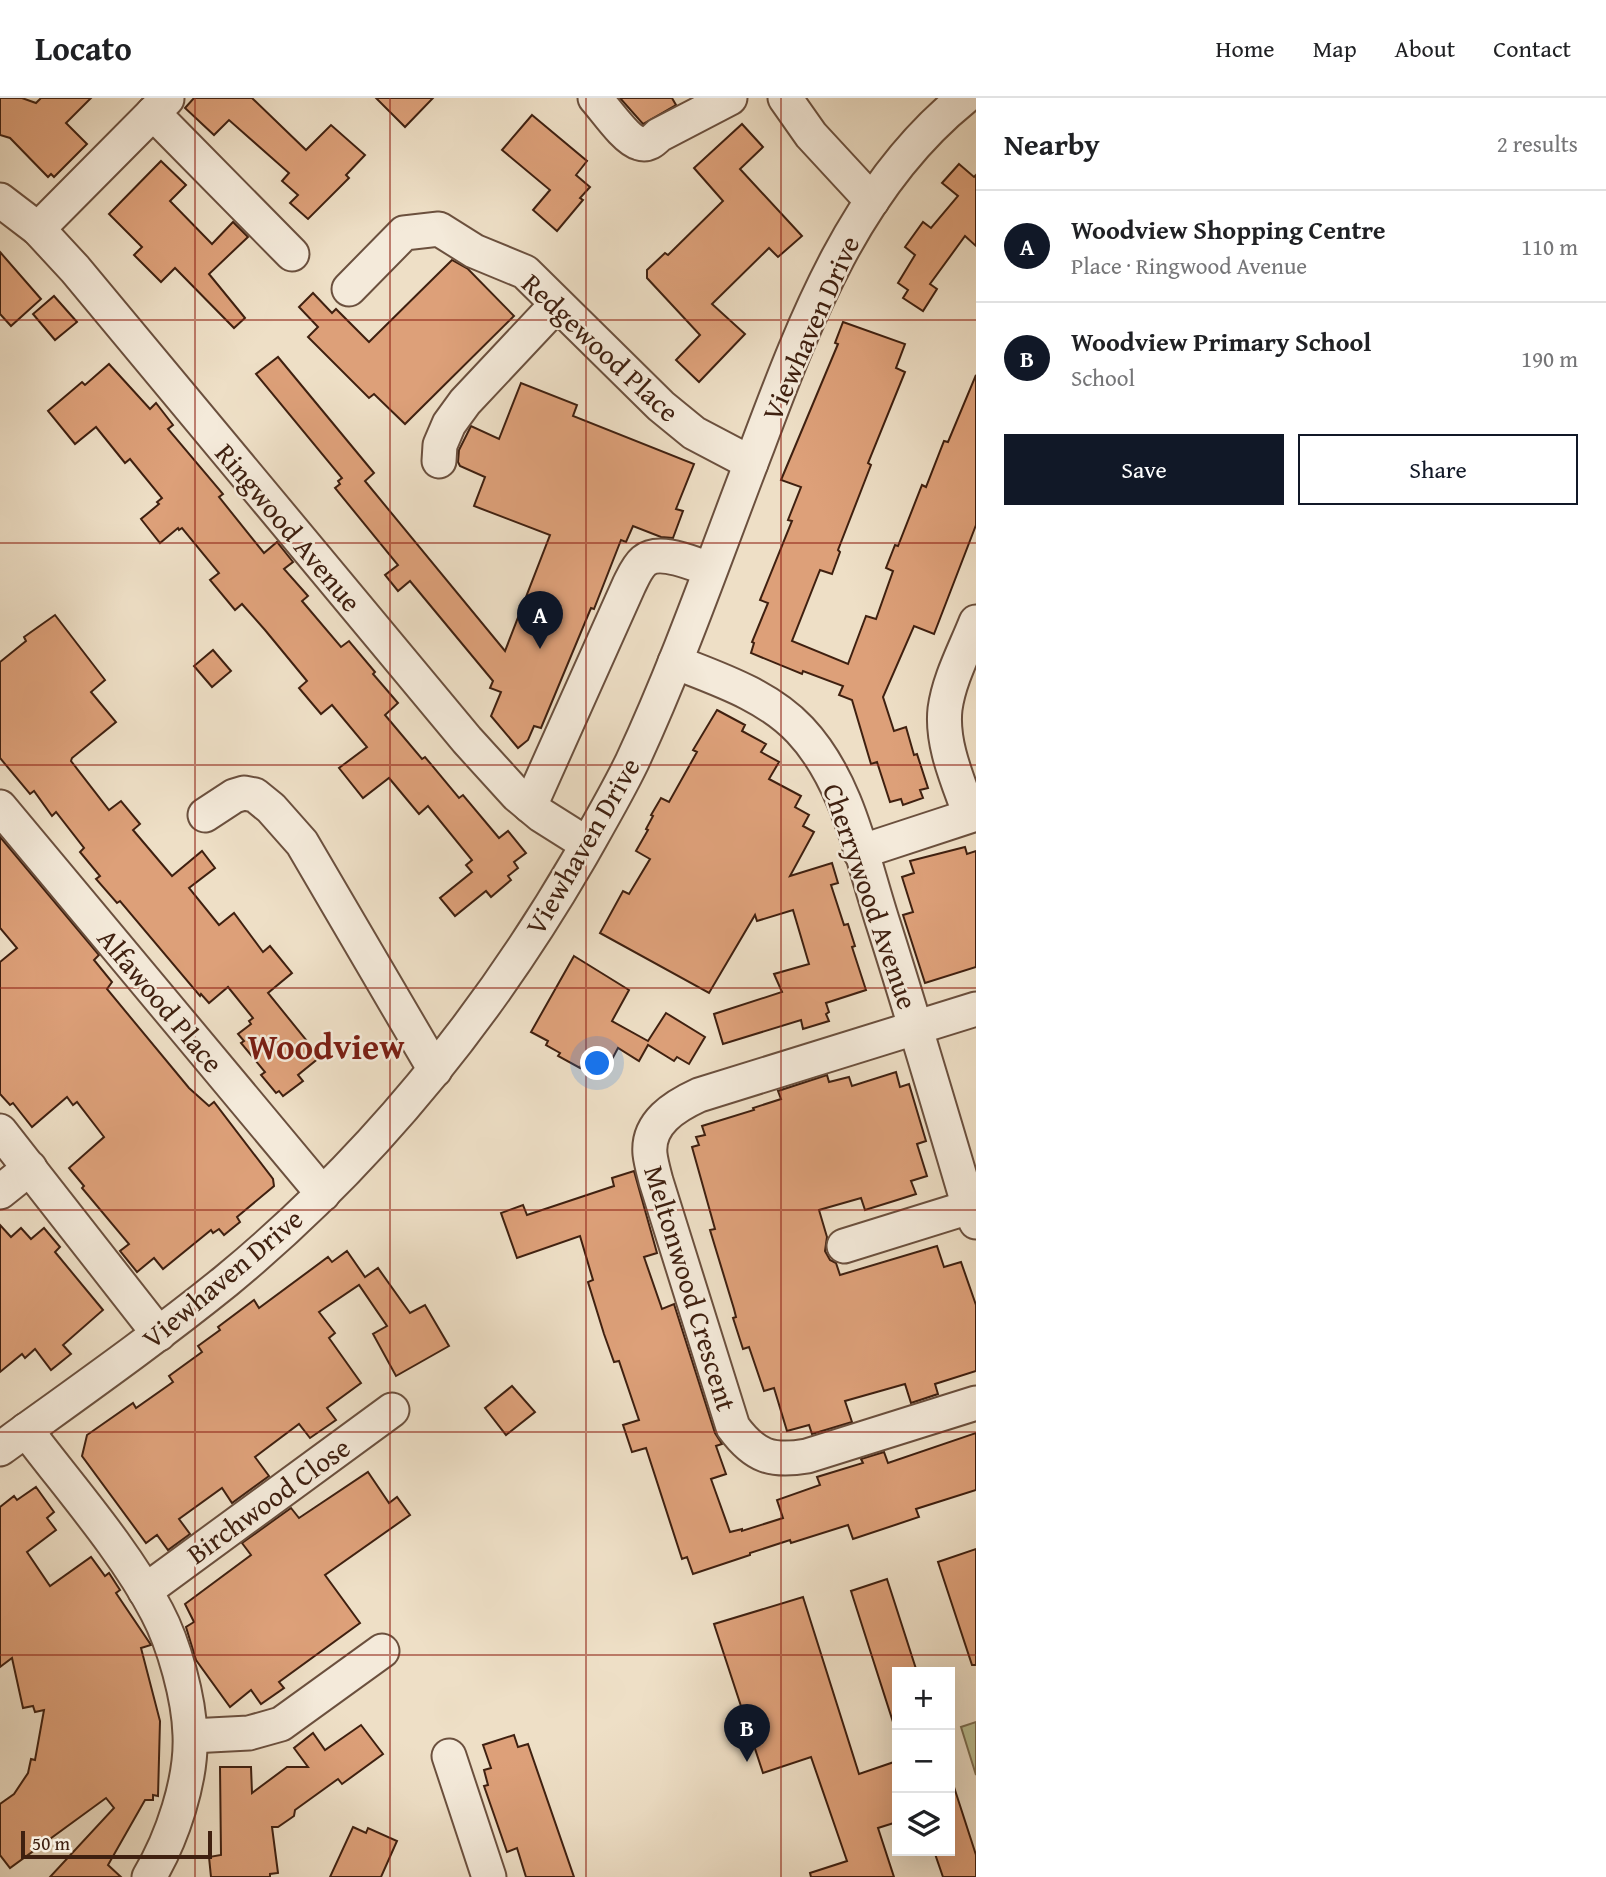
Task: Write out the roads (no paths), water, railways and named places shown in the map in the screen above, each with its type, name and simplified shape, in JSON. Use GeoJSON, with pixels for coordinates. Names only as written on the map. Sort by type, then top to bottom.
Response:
{"type":"FeatureCollection","features":[{"type":"Feature","properties":{"kind":"street"},"geometry":{"type":"LineString","coordinates":[[595,98],[632,140],[641,144],[650,143],[659,135],[730,98]]}},
{"type":"Feature","properties":{"kind":"street"},"geometry":{"type":"LineString","coordinates":[[785,98],[811,135],[872,201]]}},
{"type":"Feature","properties":{"kind":"street","name":"Viewhaven Drive"},"geometry":{"type":"LineString","coordinates":[[13,1439],[159,1334],[228,1279],[323,1194],[401,1111],[485,1005],[546,916],[631,764],[675,662],[797,343],[830,273],[872,201],[920,140],[958,100]]}},
{"type":"Feature","properties":{"kind":"street"},"geometry":{"type":"LineString","coordinates":[[38,229],[161,106],[292,254]]}},
{"type":"Feature","properties":{"kind":"street","name":"Ringwood Avenue"},"geometry":{"type":"LineString","coordinates":[[0,200],[38,229],[84,280],[467,740],[517,795],[587,844]]}},
{"type":"Feature","properties":{"kind":"street","name":"Redgewood Place"},"geometry":{"type":"LineString","coordinates":[[349,289],[404,233],[439,229],[474,251],[525,272],[661,406],[694,433],[751,463]]}},
{"type":"Feature","properties":{"kind":"street"},"geometry":{"type":"LineString","coordinates":[[439,461],[440,445],[449,424],[557,303]]}},
{"type":"Feature","properties":{"kind":"street"},"geometry":{"type":"LineString","coordinates":[[530,806],[640,564],[655,556],[710,569]]}},
{"type":"Feature","properties":{"kind":"street"},"geometry":{"type":"LineString","coordinates":[[860,852],[973,815],[949,751],[945,711],[950,686],[976,622]]}},
{"type":"Feature","properties":{"kind":"street","name":"Cherrywood Avenue"},"geometry":{"type":"LineString","coordinates":[[675,662],[740,688],[775,708],[799,729],[820,755],[833,779],[860,852],[974,1211],[844,1246]]}},
{"type":"Feature","properties":{"kind":"street"},"geometry":{"type":"LineString","coordinates":[[205,815],[234,796],[244,793],[255,795],[271,808],[302,843],[435,1070]]}},
{"type":"Feature","properties":{"kind":"street","name":"Alfawood Place"},"geometry":{"type":"LineString","coordinates":[[0,807],[323,1194]]}},
{"type":"Feature","properties":{"kind":"street","name":"Meltonwood Crescent"},"geometry":{"type":"LineString","coordinates":[[976,1009],[675,1106],[660,1121],[653,1135],[650,1152],[656,1181],[733,1427],[754,1449],[766,1456],[784,1460],[807,1456],[976,1403]]}},
{"type":"Feature","properties":{"kind":"street"},"geometry":{"type":"LineString","coordinates":[[0,1131],[159,1334]]}},
{"type":"Feature","properties":{"kind":"street"},"geometry":{"type":"LineString","coordinates":[[0,1192],[30,1168]]}},
{"type":"Feature","properties":{"kind":"street","name":"Birchwood Close"},"geometry":{"type":"LineString","coordinates":[[145,1591],[392,1410]]}},
{"type":"Feature","properties":{"kind":"street"},"geometry":{"type":"LineString","coordinates":[[13,1439],[118,1552],[158,1613],[175,1653],[191,1736],[185,1785],[174,1828],[149,1877]]}},
{"type":"Feature","properties":{"kind":"street"},"geometry":{"type":"LineString","coordinates":[[191,1736],[249,1733],[281,1724],[382,1651]]}},
{"type":"Feature","properties":{"kind":"street"},"geometry":{"type":"LineString","coordinates":[[449,1756],[489,1877]]}},
{"type":"Feature","properties":{"kind":"place","name":"Woodview Shopping Centre"},"geometry":{"type":"Point","coordinates":[540,649]}},
{"type":"Feature","properties":{"kind":"place","name":"Woodview Primary School"},"geometry":{"type":"Point","coordinates":[747,1762]}},
{"type":"Feature","properties":{"kind":"district","name":"Woodview"},"geometry":{"type":"Point","coordinates":[326,1046]}}]}
